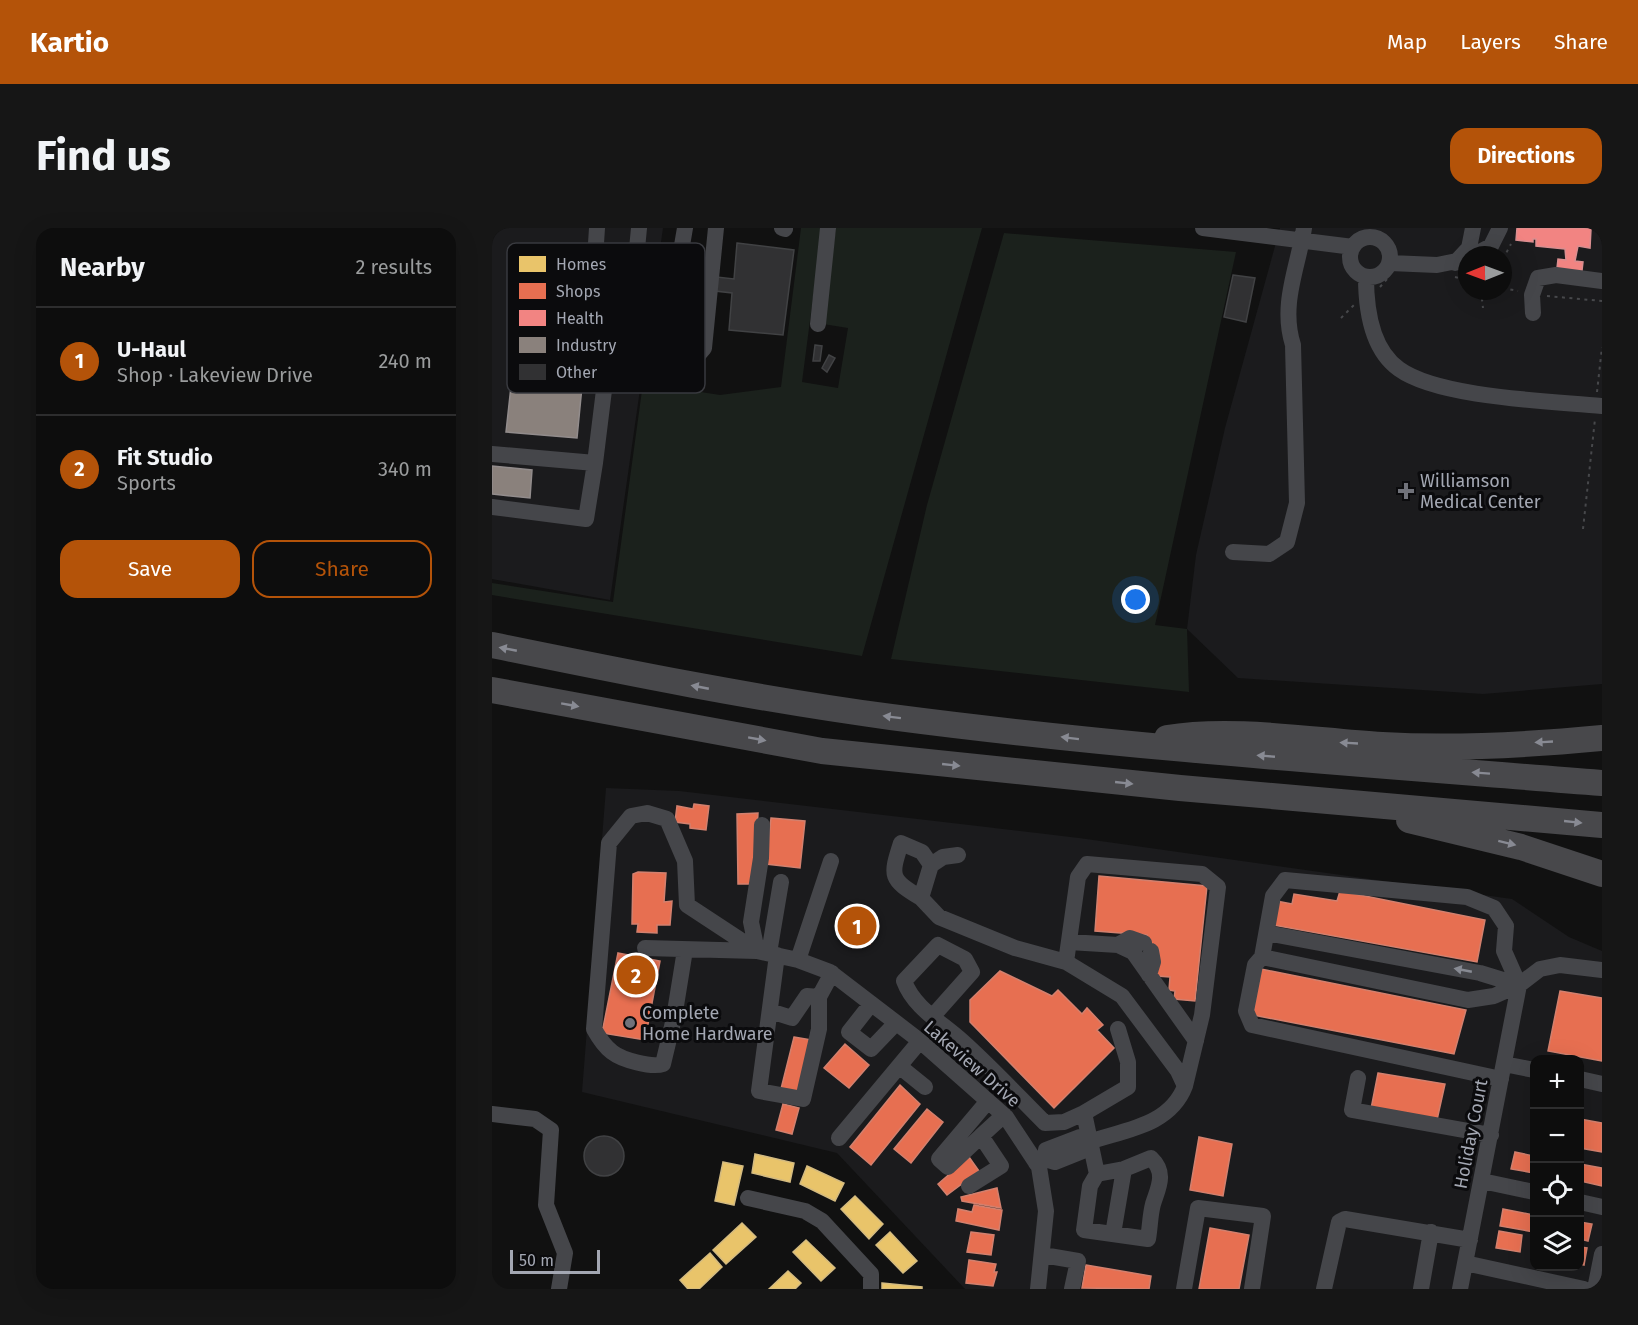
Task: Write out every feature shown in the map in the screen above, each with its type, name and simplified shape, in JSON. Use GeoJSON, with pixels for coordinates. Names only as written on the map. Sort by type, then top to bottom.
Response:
{"type":"FeatureCollection","features":[{"type":"Feature","properties":{"kind":"highway"},"geometry":{"type":"LineString","coordinates":[[492,645],[711,690],[890,717],[1128,744],[1602,783]]}},
{"type":"Feature","properties":{"kind":"highway"},"geometry":{"type":"LineString","coordinates":[[492,690],[822,751],[1180,788],[1602,825]]}},
{"type":"Feature","properties":{"kind":"highway"},"geometry":{"type":"LineString","coordinates":[[1128,744],[1202,732],[1393,745],[1469,746],[1602,738]]}},
{"type":"Feature","properties":{"kind":"highway"},"geometry":{"type":"LineString","coordinates":[[1180,788],[1312,811],[1405,818],[1521,847],[1602,874]]}},
{"type":"Feature","properties":{"kind":"street"},"geometry":{"type":"LineString","coordinates":[[596,243],[597,228]]}},
{"type":"Feature","properties":{"kind":"street"},"geometry":{"type":"LineString","coordinates":[[638,243],[639,228]]}},
{"type":"Feature","properties":{"kind":"street"},"geometry":{"type":"LineString","coordinates":[[682,243],[685,228]]}},
{"type":"Feature","properties":{"kind":"street"},"geometry":{"type":"LineString","coordinates":[[705,338],[716,228]]}},
{"type":"Feature","properties":{"kind":"street"},"geometry":{"type":"LineString","coordinates":[[818,324],[828,228]]}},
{"type":"Feature","properties":{"kind":"street"},"geometry":{"type":"LineString","coordinates":[[1205,228],[1303,234],[1353,247]]}},
{"type":"Feature","properties":{"kind":"street"},"geometry":{"type":"LineString","coordinates":[[1366,285],[1390,270],[1456,266],[1469,248],[1473,228]]}},
{"type":"Feature","properties":{"kind":"street"},"geometry":{"type":"LineString","coordinates":[[1491,246],[1500,228]]}},
{"type":"Feature","properties":{"kind":"street"},"geometry":{"type":"LineString","coordinates":[[1390,270],[1391,256],[1384,243],[1371,232],[1353,247],[1351,262],[1366,285],[1369,318],[1380,347],[1398,368],[1423,382],[1459,391],[1599,405]]}},
{"type":"Feature","properties":{"kind":"street"},"geometry":{"type":"LineString","coordinates":[[1233,552],[1269,554],[1287,542],[1297,503],[1293,345],[1289,330],[1288,299],[1303,234]]}},
{"type":"Feature","properties":{"kind":"street"},"geometry":{"type":"LineString","coordinates":[[1533,313],[1532,295],[1538,278],[1556,274],[1602,281]]}},
{"type":"Feature","properties":{"kind":"street"},"geometry":{"type":"LineString","coordinates":[[492,507],[586,519],[596,463],[604,393]]}},
{"type":"Feature","properties":{"kind":"street"},"geometry":{"type":"LineString","coordinates":[[492,454],[596,463]]}},
{"type":"Feature","properties":{"kind":"street"},"geometry":{"type":"LineString","coordinates":[[685,950],[674,1018],[663,1064],[656,1066],[614,1054],[600,1041],[594,1029],[609,843],[631,816],[647,813],[667,819],[685,861],[687,905],[768,953]]}},
{"type":"Feature","properties":{"kind":"street"},"geometry":{"type":"LineString","coordinates":[[762,825],[761,858],[751,922],[768,953]]}},
{"type":"Feature","properties":{"kind":"street"},"geometry":{"type":"LineString","coordinates":[[931,865],[922,852],[901,843],[892,871],[898,884],[921,898],[939,917],[1015,948],[1066,962],[1122,996],[1178,1071],[1185,1086]]}},
{"type":"Feature","properties":{"kind":"street"},"geometry":{"type":"LineString","coordinates":[[921,898],[931,865],[943,857],[958,855]]}},
{"type":"Feature","properties":{"kind":"street"},"geometry":{"type":"LineString","coordinates":[[798,960],[831,861]]}},
{"type":"Feature","properties":{"kind":"street"},"geometry":{"type":"LineString","coordinates":[[1040,1161],[1055,1162],[1084,1143],[1151,1122],[1172,1110],[1180,1099],[1202,1015],[1218,887],[1202,874],[1087,864],[1078,877],[1066,962]]}},
{"type":"Feature","properties":{"kind":"street"},"geometry":{"type":"LineString","coordinates":[[1519,985],[1504,951],[1506,926],[1494,908],[1467,897],[1285,880],[1273,896],[1262,957],[1255,965],[1246,1011],[1252,1025],[1503,1072],[1530,1070]]}},
{"type":"Feature","properties":{"kind":"street"},"geometry":{"type":"LineString","coordinates":[[781,882],[768,953],[770,1011],[759,1091],[803,1099],[819,1029],[819,997],[832,973]]}},
{"type":"Feature","properties":{"kind":"street"},"geometry":{"type":"LineString","coordinates":[[1267,933],[1480,973],[1519,985]]}},
{"type":"Feature","properties":{"kind":"street"},"geometry":{"type":"LineString","coordinates":[[1119,945],[1130,938],[1148,947],[1153,962],[1149,975]]}},
{"type":"Feature","properties":{"kind":"street"},"geometry":{"type":"LineString","coordinates":[[1069,942],[1119,945],[1133,952],[1196,1041]]}},
{"type":"Feature","properties":{"kind":"street"},"geometry":{"type":"LineString","coordinates":[[645,948],[768,953]]}},
{"type":"Feature","properties":{"kind":"street","name":"Lakeview Drive"},"geometry":{"type":"LineString","coordinates":[[768,953],[798,960],[832,973],[895,1024],[920,1041],[1004,1115],[1040,1161],[1046,1211],[1038,1289]]}},
{"type":"Feature","properties":{"kind":"street"},"geometry":{"type":"LineString","coordinates":[[1262,957],[1468,1000],[1494,996],[1519,985],[1540,969],[1560,965],[1602,970]]}},
{"type":"Feature","properties":{"kind":"street","name":"Holiday Court"},"geometry":{"type":"LineString","coordinates":[[1460,1289],[1519,985]]}},
{"type":"Feature","properties":{"kind":"street"},"geometry":{"type":"LineString","coordinates":[[770,1011],[792,1018],[807,996],[819,997]]}},
{"type":"Feature","properties":{"kind":"street"},"geometry":{"type":"LineString","coordinates":[[871,1004],[849,1032],[871,1049],[895,1024]]}},
{"type":"Feature","properties":{"kind":"street"},"geometry":{"type":"LineString","coordinates":[[932,1017],[969,1048],[1045,1123],[1064,1122],[1128,1087],[1128,1062],[1118,1029]]}},
{"type":"Feature","properties":{"kind":"street"},"geometry":{"type":"LineString","coordinates":[[839,1138],[920,1041]]}},
{"type":"Feature","properties":{"kind":"street"},"geometry":{"type":"LineString","coordinates":[[950,1068],[969,1048]]}},
{"type":"Feature","properties":{"kind":"street"},"geometry":{"type":"LineString","coordinates":[[899,1066],[925,1087]]}},
{"type":"Feature","properties":{"kind":"street"},"geometry":{"type":"LineString","coordinates":[[1358,1078],[1352,1110],[1491,1135]]}},
{"type":"Feature","properties":{"kind":"street"},"geometry":{"type":"LineString","coordinates":[[1584,1080],[1602,1084]]}},
{"type":"Feature","properties":{"kind":"street"},"geometry":{"type":"LineString","coordinates":[[988,1101],[939,1159],[948,1167],[1004,1115]]}},
{"type":"Feature","properties":{"kind":"street"},"geometry":{"type":"LineString","coordinates":[[1084,1113],[1084,1143],[1096,1174],[1090,1186],[1084,1230],[1148,1239],[1153,1204],[1162,1186],[1156,1163],[1151,1158],[1124,1169],[1096,1174]]}},
{"type":"Feature","properties":{"kind":"street"},"geometry":{"type":"LineString","coordinates":[[492,1114],[535,1119],[551,1130],[546,1205],[565,1253],[559,1289]]}},
{"type":"Feature","properties":{"kind":"street"},"geometry":{"type":"LineString","coordinates":[[969,1186],[1001,1166],[981,1136]]}},
{"type":"Feature","properties":{"kind":"street"},"geometry":{"type":"LineString","coordinates":[[1113,1234],[1124,1169]]}},
{"type":"Feature","properties":{"kind":"street"},"geometry":{"type":"LineString","coordinates":[[1482,1181],[1530,1191]]}},
{"type":"Feature","properties":{"kind":"street"},"geometry":{"type":"LineString","coordinates":[[748,1198],[805,1211],[822,1221],[871,1274],[871,1289]]}},
{"type":"Feature","properties":{"kind":"street"},"geometry":{"type":"LineString","coordinates":[[1584,1203],[1602,1207]]}},
{"type":"Feature","properties":{"kind":"street"},"geometry":{"type":"LineString","coordinates":[[1184,1289],[1198,1208],[1263,1216],[1252,1289]]}},
{"type":"Feature","properties":{"kind":"street"},"geometry":{"type":"LineString","coordinates":[[1324,1289],[1339,1222],[1345,1219],[1470,1240]]}},
{"type":"Feature","properties":{"kind":"street"},"geometry":{"type":"LineString","coordinates":[[1420,1289],[1431,1232]]}},
{"type":"Feature","properties":{"kind":"street"},"geometry":{"type":"LineString","coordinates":[[1595,1289],[1602,1254]]}},
{"type":"Feature","properties":{"kind":"street"},"geometry":{"type":"LineString","coordinates":[[1043,1255],[1078,1261],[1072,1289]]}},
{"type":"Feature","properties":{"kind":"street"},"geometry":{"type":"LineString","coordinates":[[1465,1263],[1584,1289]]}},
{"type":"Feature","properties":{"kind":"path"},"geometry":{"type":"LineString","coordinates":[[1341,318],[1366,285],[1379,289],[1390,270]]}},
{"type":"Feature","properties":{"kind":"path"},"geometry":{"type":"LineString","coordinates":[[1512,290],[1532,295],[1602,301]]}},
{"type":"Feature","properties":{"kind":"path"},"geometry":{"type":"LineString","coordinates":[[1482,300],[1483,308]]}},
{"type":"Feature","properties":{"kind":"path"},"geometry":{"type":"LineString","coordinates":[[1583,530],[1599,405],[1602,347]]}},
{"type":"Feature","properties":{"kind":"shaded area"},"geometry":{"type":"Polygon","coordinates":[[[492,228],[663,228],[661,243],[507,243],[507,393],[639,393],[610,600],[492,579],[492,228]]]}},
{"type":"Feature","properties":{"kind":"shaded area"},"geometry":{"type":"Polygon","coordinates":[[[801,228],[822,228],[802,382],[838,388],[848,328],[823,324],[836,228],[982,228],[862,656],[492,595],[492,583],[613,602],[642,393],[705,393],[720,395],[781,387],[801,228]]]}},
{"type":"Feature","properties":{"kind":"shaded area","name":"Williamson Medical Center"},"geometry":{"type":"Polygon","coordinates":[[[1280,228],[1602,228],[1602,684],[1483,694],[1238,678],[1187,629],[1196,555],[1225,428],[1280,228]]]}},
{"type":"Feature","properties":{"kind":"shaded area"},"geometry":{"type":"Polygon","coordinates":[[[1004,233],[1236,252],[1155,625],[1187,629],[1189,692],[891,659],[927,505],[1004,233]]]}},
{"type":"Feature","properties":{"kind":"shaded area"},"geometry":{"type":"Polygon","coordinates":[[[606,788],[679,791],[1079,838],[1512,899],[1569,937],[1602,951],[1602,1289],[965,1289],[837,1153],[582,1092],[606,788]]]}},
{"type":"Feature","properties":{"kind":"building: Homes"},"geometry":{"type":"Polygon","coordinates":[[[755,1154],[794,1163],[790,1182],[752,1173],[755,1154]]]}},
{"type":"Feature","properties":{"kind":"building: Homes"},"geometry":{"type":"Polygon","coordinates":[[[723,1162],[743,1166],[734,1205],[715,1201],[723,1162]]]}},
{"type":"Feature","properties":{"kind":"building: Homes"},"geometry":{"type":"Polygon","coordinates":[[[807,1166],[844,1183],[835,1201],[800,1184],[807,1166]]]}},
{"type":"Feature","properties":{"kind":"building: Homes"},"geometry":{"type":"Polygon","coordinates":[[[855,1196],[883,1224],[869,1239],[841,1209],[855,1196]]]}},
{"type":"Feature","properties":{"kind":"building: Homes"},"geometry":{"type":"Polygon","coordinates":[[[742,1223],[756,1237],[726,1264],[713,1250],[742,1223]]]}},
{"type":"Feature","properties":{"kind":"building: Homes"},"geometry":{"type":"Polygon","coordinates":[[[890,1232],[917,1261],[903,1273],[876,1245],[890,1232]]]}},
{"type":"Feature","properties":{"kind":"building: Homes"},"geometry":{"type":"Polygon","coordinates":[[[806,1240],[835,1268],[821,1281],[793,1252],[806,1240]]]}},
{"type":"Feature","properties":{"kind":"building: Homes"},"geometry":{"type":"Polygon","coordinates":[[[710,1253],[722,1267],[699,1289],[688,1289],[680,1280],[710,1253]]]}},
{"type":"Feature","properties":{"kind":"building: Homes"},"geometry":{"type":"Polygon","coordinates":[[[788,1271],[801,1283],[795,1289],[769,1289],[788,1271]]]}},
{"type":"Feature","properties":{"kind":"building: Homes"},"geometry":{"type":"Polygon","coordinates":[[[882,1283],[922,1287],[922,1289],[882,1289],[882,1283]]]}},
{"type":"Feature","properties":{"kind":"building: Shops"},"geometry":{"type":"Polygon","coordinates":[[[694,804],[709,806],[706,830],[690,828],[690,824],[675,822],[677,806],[693,809],[694,804]]]}},
{"type":"Feature","properties":{"kind":"building: Shops"},"geometry":{"type":"Polygon","coordinates":[[[758,813],[754,884],[738,884],[737,814],[758,813]]]}},
{"type":"Feature","properties":{"kind":"building: Shops"},"geometry":{"type":"Polygon","coordinates":[[[771,818],[805,821],[800,868],[766,864],[771,818]]]}},
{"type":"Feature","properties":{"kind":"building: Shops"},"geometry":{"type":"Polygon","coordinates":[[[638,872],[666,873],[664,902],[672,901],[670,925],[657,925],[657,933],[637,932],[638,924],[632,924],[633,874],[638,872]]]}},
{"type":"Feature","properties":{"kind":"building: Shops"},"geometry":{"type":"Polygon","coordinates":[[[1099,876],[1207,886],[1195,1001],[1174,999],[1175,991],[1169,990],[1170,977],[1157,976],[1159,950],[1154,949],[1147,940],[1147,935],[1095,931],[1099,876]]]}},
{"type":"Feature","properties":{"kind":"building: Shops"},"geometry":{"type":"Polygon","coordinates":[[[1340,891],[1485,920],[1477,962],[1273,925],[1276,901],[1292,904],[1294,894],[1337,901],[1340,891]]]}},
{"type":"Feature","properties":{"kind":"building: Shops"},"geometry":{"type":"Polygon","coordinates":[[[856,910],[872,918],[869,923],[878,928],[870,944],[840,927],[848,911],[854,914],[856,910]]]}},
{"type":"Feature","properties":{"kind":"building: Shops"},"geometry":{"type":"Polygon","coordinates":[[[618,953],[660,961],[645,1040],[602,1033],[618,953]]]}},
{"type":"Feature","properties":{"kind":"building: Shops"},"geometry":{"type":"Polygon","coordinates":[[[1261,969],[1466,1010],[1454,1054],[1253,1015],[1261,969]]]}},
{"type":"Feature","properties":{"kind":"building: Shops"},"geometry":{"type":"Polygon","coordinates":[[[1000,971],[1052,996],[1058,990],[1082,1014],[1087,1008],[1103,1025],[1097,1030],[1114,1048],[1054,1108],[970,1022],[970,1000],[1000,971]]]}},
{"type":"Feature","properties":{"kind":"building: Shops"},"geometry":{"type":"Polygon","coordinates":[[[1560,991],[1602,998],[1602,1061],[1584,1058],[1584,1055],[1548,1051],[1560,991]]]}},
{"type":"Feature","properties":{"kind":"building: Shops"},"geometry":{"type":"Polygon","coordinates":[[[794,1037],[812,1040],[798,1092],[781,1089],[794,1037]]]}},
{"type":"Feature","properties":{"kind":"building: Shops"},"geometry":{"type":"Polygon","coordinates":[[[845,1044],[869,1065],[849,1088],[824,1068],[845,1044]]]}},
{"type":"Feature","properties":{"kind":"building: Shops"},"geometry":{"type":"Polygon","coordinates":[[[1378,1073],[1445,1084],[1437,1120],[1371,1109],[1378,1073]]]}},
{"type":"Feature","properties":{"kind":"building: Shops"},"geometry":{"type":"Polygon","coordinates":[[[900,1085],[920,1104],[871,1165],[850,1147],[900,1085]]]}},
{"type":"Feature","properties":{"kind":"building: Shops"},"geometry":{"type":"Polygon","coordinates":[[[783,1104],[799,1108],[792,1134],[776,1130],[783,1104]]]}},
{"type":"Feature","properties":{"kind":"building: Shops"},"geometry":{"type":"Polygon","coordinates":[[[927,1109],[943,1122],[911,1163],[894,1149],[927,1109]]]}},
{"type":"Feature","properties":{"kind":"building: Shops"},"geometry":{"type":"Polygon","coordinates":[[[1584,1120],[1602,1123],[1602,1152],[1584,1149],[1584,1120]]]}},
{"type":"Feature","properties":{"kind":"building: Shops"},"geometry":{"type":"Polygon","coordinates":[[[1199,1137],[1232,1144],[1223,1196],[1190,1190],[1199,1137]]]}},
{"type":"Feature","properties":{"kind":"building: Shops"},"geometry":{"type":"Polygon","coordinates":[[[1515,1152],[1530,1155],[1530,1172],[1511,1169],[1515,1152]]]}},
{"type":"Feature","properties":{"kind":"building: Shops"},"geometry":{"type":"Polygon","coordinates":[[[969,1157],[979,1171],[947,1195],[938,1184],[969,1157]]]}},
{"type":"Feature","properties":{"kind":"building: Shops"},"geometry":{"type":"Polygon","coordinates":[[[1584,1165],[1602,1168],[1602,1186],[1584,1182],[1584,1165]]]}},
{"type":"Feature","properties":{"kind":"building: Shops"},"geometry":{"type":"Polygon","coordinates":[[[997,1188],[1001,1208],[962,1201],[961,1197],[997,1188]]]}},
{"type":"Feature","properties":{"kind":"building: Shops"},"geometry":{"type":"Polygon","coordinates":[[[974,1205],[1002,1210],[999,1230],[956,1221],[958,1209],[972,1212],[974,1205]]]}},
{"type":"Feature","properties":{"kind":"building: Shops"},"geometry":{"type":"Polygon","coordinates":[[[1503,1209],[1530,1214],[1530,1231],[1500,1226],[1503,1209]]]}},
{"type":"Feature","properties":{"kind":"building: Shops"},"geometry":{"type":"Polygon","coordinates":[[[1584,1223],[1592,1224],[1588,1241],[1584,1240],[1584,1223]]]}},
{"type":"Feature","properties":{"kind":"building: Shops"},"geometry":{"type":"Polygon","coordinates":[[[1210,1228],[1249,1235],[1239,1289],[1199,1289],[1210,1228]]]}},
{"type":"Feature","properties":{"kind":"building: Shops"},"geometry":{"type":"Polygon","coordinates":[[[1499,1231],[1522,1235],[1520,1252],[1496,1248],[1499,1231]]]}},
{"type":"Feature","properties":{"kind":"building: Shops"},"geometry":{"type":"Polygon","coordinates":[[[971,1232],[994,1235],[991,1255],[967,1252],[971,1232]]]}},
{"type":"Feature","properties":{"kind":"building: Shops"},"geometry":{"type":"Polygon","coordinates":[[[1584,1248],[1587,1248],[1584,1265],[1584,1248]]]}},
{"type":"Feature","properties":{"kind":"building: Shops"},"geometry":{"type":"Polygon","coordinates":[[[969,1260],[996,1264],[994,1272],[997,1272],[993,1286],[966,1283],[969,1260]]]}},
{"type":"Feature","properties":{"kind":"building: Shops"},"geometry":{"type":"Polygon","coordinates":[[[1086,1265],[1151,1276],[1149,1289],[1082,1288],[1086,1265]]]}},
{"type":"Feature","properties":{"kind":"building: Health"},"geometry":{"type":"Polygon","coordinates":[[[1517,228],[1602,228],[1602,230],[1591,229],[1590,248],[1578,246],[1575,261],[1583,262],[1581,279],[1556,277],[1558,259],[1566,260],[1565,249],[1536,246],[1536,239],[1533,239],[1533,242],[1516,240],[1517,228]]]}},
{"type":"Feature","properties":{"kind":"building: Industry"},"geometry":{"type":"Polygon","coordinates":[[[510,393],[581,393],[577,438],[506,432],[510,393]]]}},
{"type":"Feature","properties":{"kind":"building: Industry"},"geometry":{"type":"Polygon","coordinates":[[[492,466],[532,470],[530,498],[492,494],[492,466]]]}},
{"type":"Feature","properties":{"kind":"building: Other"},"geometry":{"type":"Polygon","coordinates":[[[737,243],[794,250],[783,335],[729,330],[732,293],[715,291],[717,277],[734,279],[737,243]]]}},
{"type":"Feature","properties":{"kind":"building: Other"},"geometry":{"type":"Polygon","coordinates":[[[1233,275],[1255,278],[1246,322],[1224,317],[1233,275]]]}},
{"type":"Feature","properties":{"kind":"building: Other"},"geometry":{"type":"Polygon","coordinates":[[[815,345],[822,346],[820,361],[813,361],[815,345]]]}},
{"type":"Feature","properties":{"kind":"building: Other"},"geometry":{"type":"Polygon","coordinates":[[[829,355],[835,358],[827,372],[822,368],[829,355]]]}},
{"type":"Feature","properties":{"kind":"building: Other"},"geometry":{"type":"Polygon","coordinates":[[[604,1136],[612,1137],[618,1142],[623,1148],[623,1164],[618,1170],[612,1175],[604,1176],[596,1175],[590,1170],[585,1164],[584,1156],[585,1148],[590,1142],[596,1137],[604,1136]]]}},
{"type":"Feature","properties":{"kind":"place","name":"Williamson Medical Center"},"geometry":{"type":"Point","coordinates":[1406,491]}},
{"type":"Feature","properties":{"kind":"place","name":"U-Haul"},"geometry":{"type":"Point","coordinates":[857,926]}},
{"type":"Feature","properties":{"kind":"place","name":"Fit Studio"},"geometry":{"type":"Point","coordinates":[636,975]}},
{"type":"Feature","properties":{"kind":"place","name":"Complete Home Hardware"},"geometry":{"type":"Point","coordinates":[630,1023]}}]}
